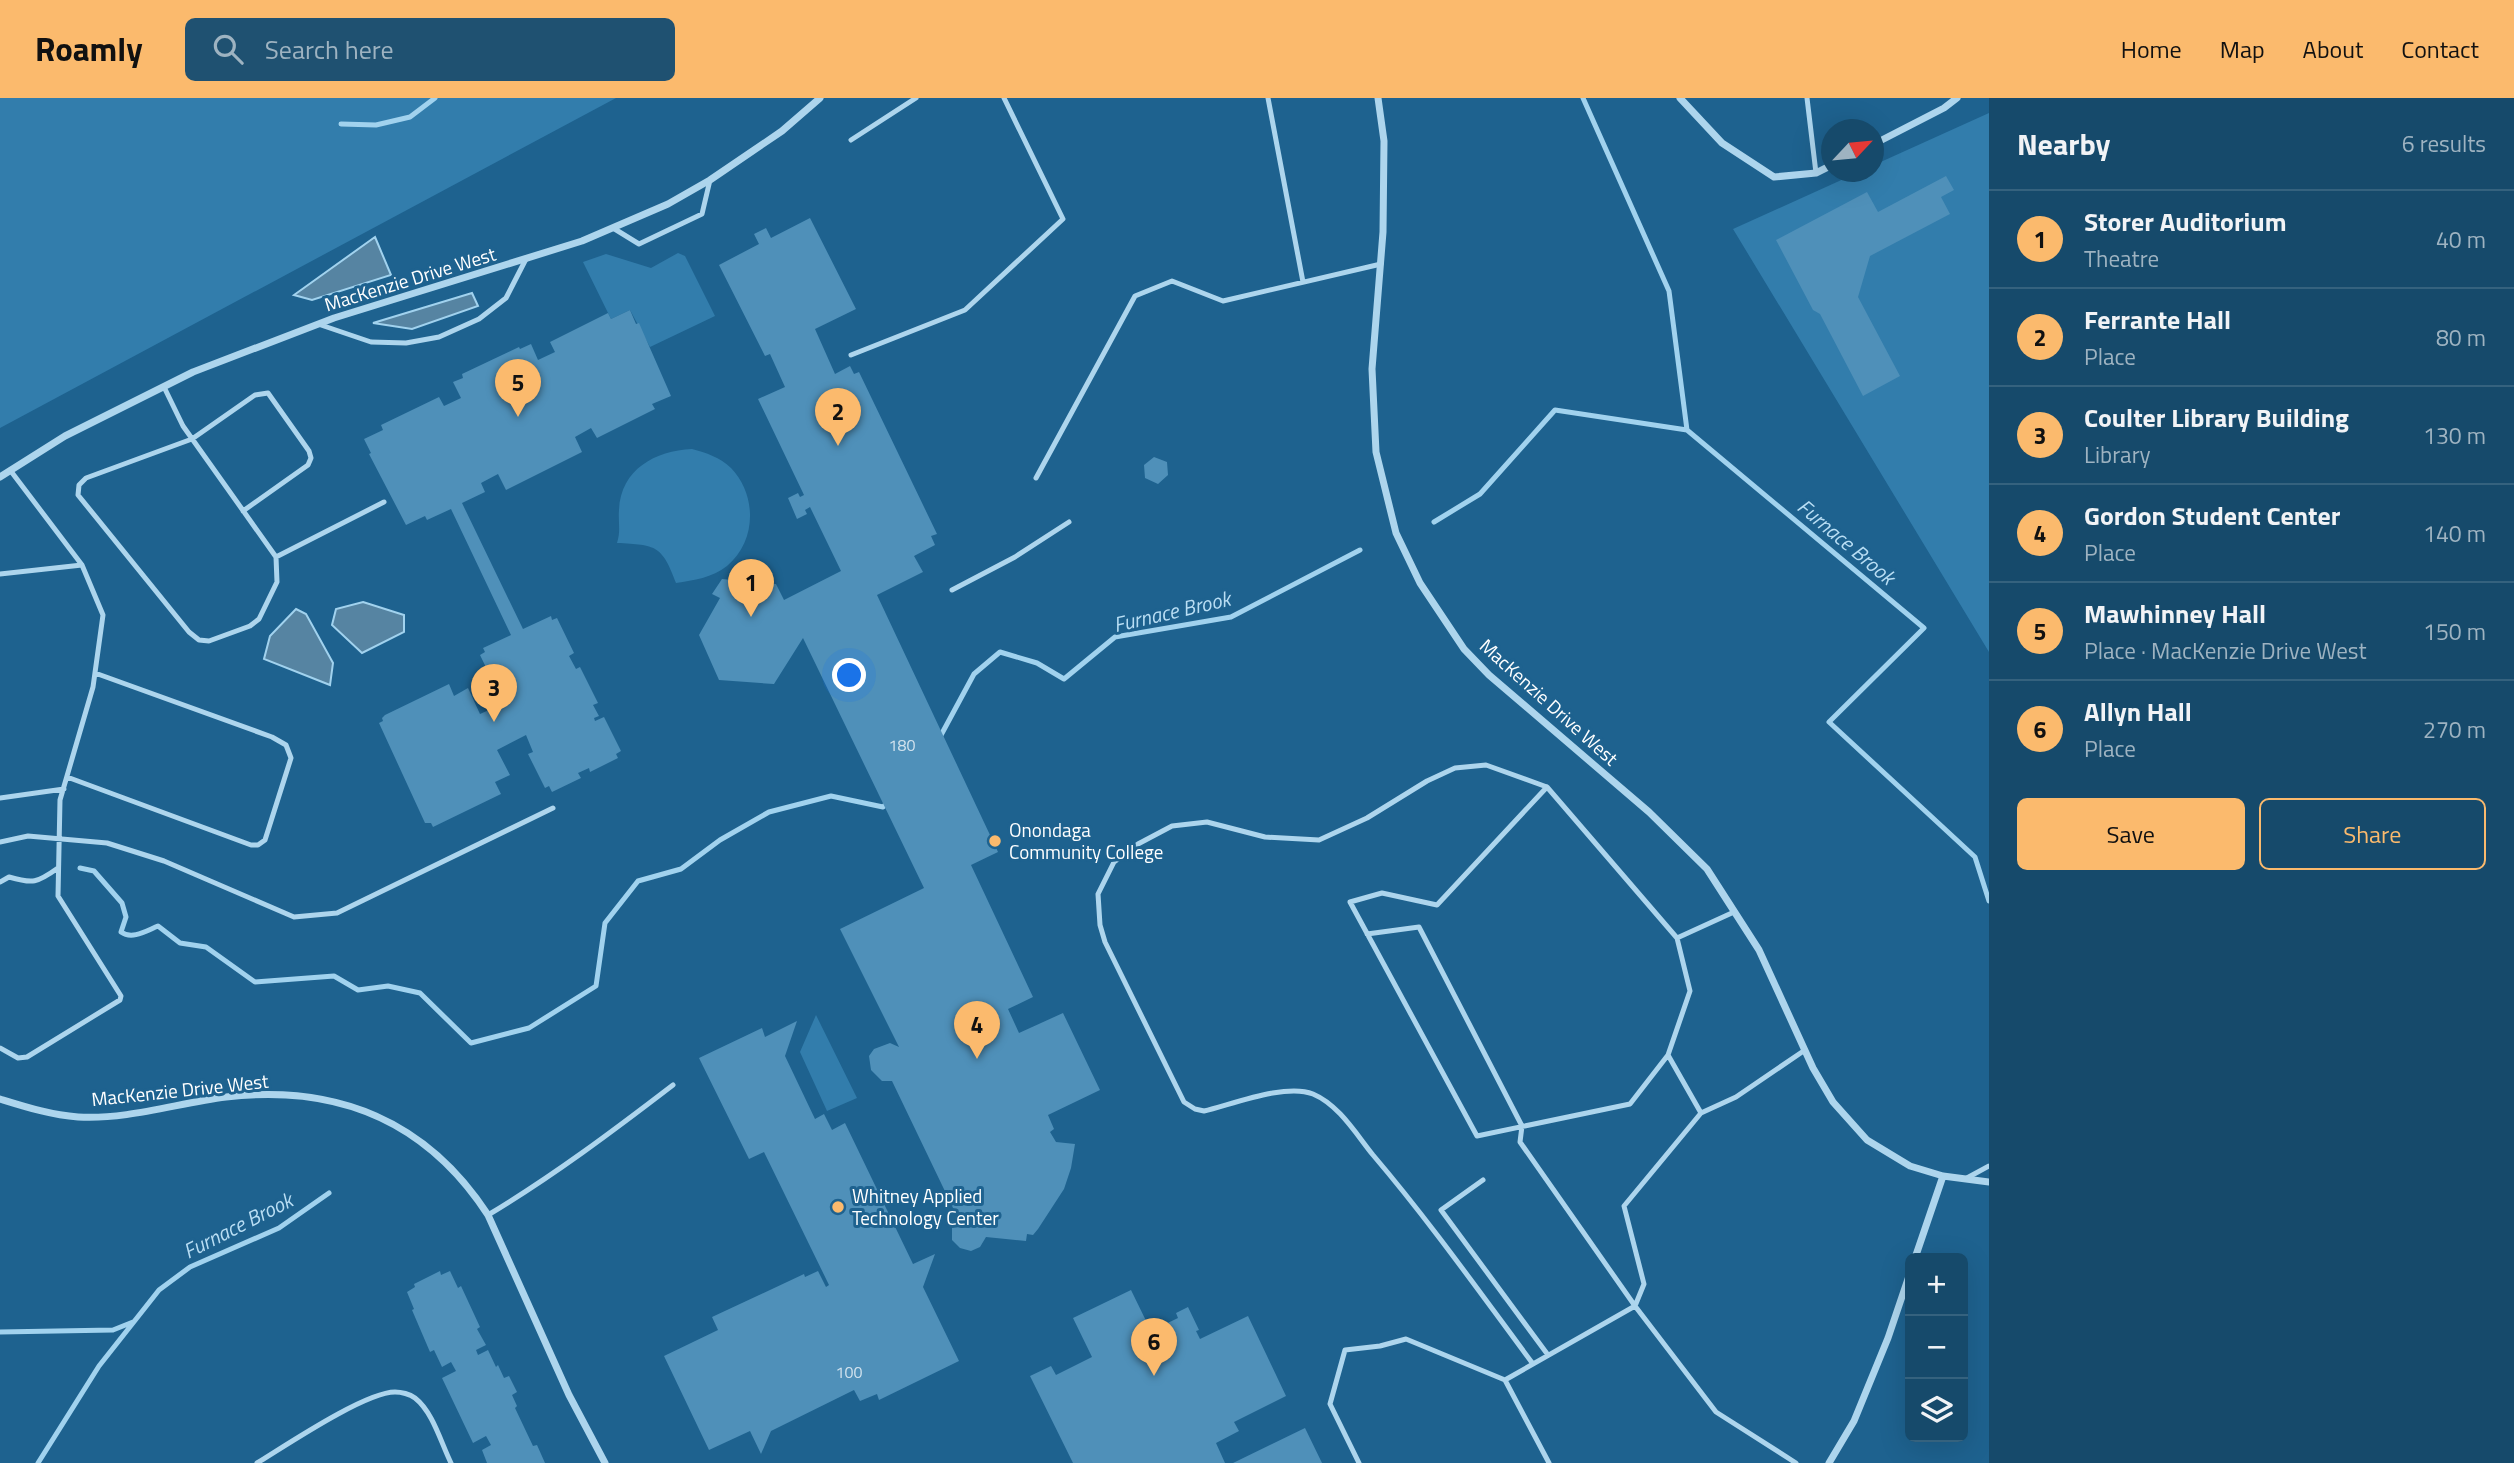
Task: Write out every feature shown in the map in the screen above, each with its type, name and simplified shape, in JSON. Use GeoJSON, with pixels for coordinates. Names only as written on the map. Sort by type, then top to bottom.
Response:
{"type":"FeatureCollection","features":[{"type":"Feature","properties":{"kind":"street","name":"MacKenzie Drive West"},"geometry":{"type":"LineString","coordinates":[[0,477],[65,436],[193,372],[318,324],[582,241],[668,204],[710,180],[782,131],[820,98]]}},
{"type":"Feature","properties":{"kind":"street","name":"MacKenzie Drive West"},"geometry":{"type":"LineString","coordinates":[[1378,98],[1384,141],[1381,264],[1373,369],[1376,452],[1396,533],[1420,583],[1464,649],[1489,675],[1649,811],[1707,869],[1759,950],[1805,1050],[1833,1101],[1867,1140],[1910,1166],[1943,1176],[1989,1182]]}},
{"type":"Feature","properties":{"kind":"street"},"geometry":{"type":"LineString","coordinates":[[1680,98],[1722,143],[1774,177],[1821,170]]}},
{"type":"Feature","properties":{"kind":"street"},"geometry":{"type":"LineString","coordinates":[[1884,139],[1944,108],[1957,98]]}},
{"type":"Feature","properties":{"kind":"street","name":"MacKenzie Drive West"},"geometry":{"type":"LineString","coordinates":[[0,1100],[49,1114],[80,1117],[108,1116],[227,1097],[270,1094],[312,1096],[390,1121],[450,1166],[471,1189],[488,1215],[569,1395],[605,1463]]}},
{"type":"Feature","properties":{"kind":"street"},"geometry":{"type":"LineString","coordinates":[[1917,1253],[1943,1176]]}},
{"type":"Feature","properties":{"kind":"street"},"geometry":{"type":"LineString","coordinates":[[1829,1463],[1854,1421],[1905,1288]]}},
{"type":"Feature","properties":{"kind":"street","name":"MacKenzie Drive West"},"geometry":{"type":"LineString","coordinates":[[596,1445],[611,1463]]}},
{"type":"Feature","properties":{"kind":"lane"},"geometry":{"type":"LineString","coordinates":[[851,140],[916,98]]}},
{"type":"Feature","properties":{"kind":"lane"},"geometry":{"type":"LineString","coordinates":[[851,355],[965,310],[1063,219],[1004,98]]}},
{"type":"Feature","properties":{"kind":"lane"},"geometry":{"type":"LineString","coordinates":[[1268,98],[1303,282]]}},
{"type":"Feature","properties":{"kind":"lane"},"geometry":{"type":"LineString","coordinates":[[1807,98],[1816,173]]}},
{"type":"Feature","properties":{"kind":"lane"},"geometry":{"type":"LineString","coordinates":[[612,228],[639,244],[676,227],[702,214],[710,180]]}},
{"type":"Feature","properties":{"kind":"lane"},"geometry":{"type":"LineString","coordinates":[[318,324],[371,342],[405,343],[439,337],[479,319],[506,298],[526,259]]}},
{"type":"Feature","properties":{"kind":"lane"},"geometry":{"type":"LineString","coordinates":[[1036,478],[1135,296],[1172,281],[1223,301],[1381,264]]}},
{"type":"Feature","properties":{"kind":"lane"},"geometry":{"type":"LineString","coordinates":[[164,387],[183,426],[192,439],[243,511],[276,557],[277,582],[260,619],[250,626],[209,640],[199,640],[189,632],[78,495],[79,485],[86,478],[192,439],[255,395],[268,393],[309,451],[311,458],[308,465],[243,511]]}},
{"type":"Feature","properties":{"kind":"lane"},"geometry":{"type":"LineString","coordinates":[[0,1048],[18,1058],[27,1057],[120,1000],[119,990],[58,895],[60,800],[93,687],[103,615],[82,565],[10,470]]}},
{"type":"Feature","properties":{"kind":"lane"},"geometry":{"type":"LineString","coordinates":[[276,557],[384,502]]}},
{"type":"Feature","properties":{"kind":"lane"},"geometry":{"type":"LineString","coordinates":[[952,590],[1015,557],[1069,522]]}},
{"type":"Feature","properties":{"kind":"lane"},"geometry":{"type":"LineString","coordinates":[[0,574],[82,565]]}},
{"type":"Feature","properties":{"kind":"lane"},"geometry":{"type":"LineString","coordinates":[[67,777],[251,845],[258,845],[265,840],[292,758],[286,745],[272,737],[95,673]]}},
{"type":"Feature","properties":{"kind":"lane"},"geometry":{"type":"LineString","coordinates":[[1533,1364],[1404,1191],[1325,1101],[1312,1094],[1285,1090],[1203,1111],[1195,1110],[1184,1102],[1105,942],[1100,925],[1098,894],[1114,862],[1138,844],[1172,826],[1208,822],[1265,837],[1319,840],[1367,818],[1427,781],[1455,768],[1486,765],[1547,787],[1677,938],[1690,990],[1668,1055],[1630,1104],[1477,1136],[1350,902],[1382,893],[1437,905],[1547,787]]}},
{"type":"Feature","properties":{"kind":"lane"},"geometry":{"type":"LineString","coordinates":[[0,798],[64,789]]}},
{"type":"Feature","properties":{"kind":"lane"},"geometry":{"type":"LineString","coordinates":[[0,842],[29,836],[107,843],[164,861],[294,917],[337,913],[554,808]]}},
{"type":"Feature","properties":{"kind":"lane"},"geometry":{"type":"LineString","coordinates":[[0,883],[9,877],[29,883],[42,879],[58,868]]}},
{"type":"Feature","properties":{"kind":"lane"},"geometry":{"type":"LineString","coordinates":[[1677,938],[1734,912]]}},
{"type":"Feature","properties":{"kind":"lane"},"geometry":{"type":"LineString","coordinates":[[1367,934],[1419,927],[1522,1126],[1520,1142],[1634,1306],[1716,1412],[1796,1463]]}},
{"type":"Feature","properties":{"kind":"lane"},"geometry":{"type":"LineString","coordinates":[[1505,1380],[1634,1306],[1644,1284],[1624,1206],[1700,1113],[1736,1097],[1805,1050]]}},
{"type":"Feature","properties":{"kind":"lane"},"geometry":{"type":"LineString","coordinates":[[1668,1055],[1700,1113]]}},
{"type":"Feature","properties":{"kind":"lane"},"geometry":{"type":"LineString","coordinates":[[488,1215],[605,1138],[673,1085]]}},
{"type":"Feature","properties":{"kind":"lane"},"geometry":{"type":"LineString","coordinates":[[1965,1179],[1989,1166]]}},
{"type":"Feature","properties":{"kind":"lane"},"geometry":{"type":"LineString","coordinates":[[1483,1180],[1441,1210],[1548,1355]]}},
{"type":"Feature","properties":{"kind":"lane"},"geometry":{"type":"LineString","coordinates":[[1359,1463],[1330,1404],[1345,1350],[1380,1346],[1406,1339],[1505,1380],[1549,1463]]}},
{"type":"Feature","properties":{"kind":"lane"},"geometry":{"type":"LineString","coordinates":[[257,1463],[344,1411],[377,1396],[394,1392],[412,1396],[424,1407],[451,1463]]}},
{"type":"Feature","properties":{"kind":"shaded area"},"geometry":{"type":"Polygon","coordinates":[[[0,98],[616,98],[0,428],[0,98]]]}},
{"type":"Feature","properties":{"kind":"shaded area"},"geometry":{"type":"Polygon","coordinates":[[[1989,113],[1989,652],[1733,229],[1837,182],[1884,182],[1884,160],[1989,113]]]}},
{"type":"Feature","properties":{"kind":"shaded area"},"geometry":{"type":"Polygon","coordinates":[[[375,237],[391,275],[312,300],[294,295],[375,237]]]}},
{"type":"Feature","properties":{"kind":"shaded area"},"geometry":{"type":"Polygon","coordinates":[[[678,253],[685,256],[715,316],[650,347],[630,310],[611,319],[583,262],[606,254],[651,268],[678,253]]]}},
{"type":"Feature","properties":{"kind":"shaded area"},"geometry":{"type":"Polygon","coordinates":[[[472,293],[478,306],[412,329],[373,323],[472,293]]]}},
{"type":"Feature","properties":{"kind":"shaded area"},"geometry":{"type":"Polygon","coordinates":[[[692,449],[718,458],[731,468],[746,491],[750,518],[744,544],[727,566],[709,576],[676,583],[666,561],[656,550],[641,545],[617,543],[619,510],[626,483],[642,465],[665,454],[692,449]]]}},
{"type":"Feature","properties":{"kind":"shaded area"},"geometry":{"type":"Polygon","coordinates":[[[363,602],[404,615],[404,632],[362,653],[332,625],[336,609],[363,602]]]}},
{"type":"Feature","properties":{"kind":"shaded area"},"geometry":{"type":"Polygon","coordinates":[[[296,609],[306,614],[333,663],[330,685],[264,659],[270,636],[296,609]]]}},
{"type":"Feature","properties":{"kind":"shaded area"},"geometry":{"type":"Polygon","coordinates":[[[816,1015],[857,1098],[827,1111],[800,1052],[816,1015]]]}},
{"type":"Feature","properties":{"kind":"building"},"geometry":{"type":"Polygon","coordinates":[[[1946,176],[1954,190],[1941,197],[1950,214],[1870,256],[1858,297],[1900,376],[1863,396],[1820,314],[1813,310],[1776,240],[1867,192],[1878,212],[1946,176]]]}},
{"type":"Feature","properties":{"kind":"building"},"geometry":{"type":"Polygon","coordinates":[[[810,218],[856,309],[815,329],[835,374],[850,366],[854,374],[859,372],[937,534],[931,536],[935,545],[914,556],[923,572],[877,595],[998,852],[971,865],[1033,997],[1008,1009],[1019,1033],[1063,1013],[1100,1090],[1048,1115],[1054,1129],[1050,1132],[1056,1142],[1075,1144],[1071,1168],[1064,1189],[1038,1229],[1033,1235],[1027,1234],[1026,1241],[986,1237],[980,1247],[971,1251],[960,1248],[952,1240],[952,1225],[961,1213],[954,1210],[892,1081],[882,1081],[871,1070],[869,1056],[874,1049],[890,1043],[899,1047],[840,929],[924,888],[803,638],[774,684],[719,680],[699,635],[720,598],[712,594],[722,579],[776,584],[784,600],[841,571],[810,507],[805,510],[807,514],[797,519],[788,498],[798,493],[800,497],[804,495],[758,399],[785,387],[770,354],[765,356],[719,265],[759,244],[754,234],[766,228],[771,238],[810,218]]]}},
{"type":"Feature","properties":{"kind":"building"},"geometry":{"type":"Polygon","coordinates":[[[630,310],[636,324],[639,323],[671,396],[652,404],[655,409],[597,438],[591,428],[575,437],[582,452],[506,490],[498,474],[481,483],[485,492],[462,503],[523,629],[551,616],[552,620],[557,618],[574,653],[569,656],[576,669],[580,667],[598,703],[593,705],[599,716],[594,718],[595,721],[604,717],[621,751],[616,754],[618,758],[590,772],[589,768],[578,773],[581,778],[552,792],[549,786],[545,788],[528,754],[533,752],[526,735],[497,750],[510,775],[495,782],[501,794],[433,827],[431,823],[425,823],[379,723],[385,715],[449,684],[454,696],[468,688],[480,714],[509,701],[503,687],[497,690],[480,655],[485,652],[483,648],[511,635],[451,509],[427,520],[425,516],[406,525],[364,439],[383,430],[381,425],[439,397],[444,406],[461,398],[453,382],[463,378],[462,374],[531,344],[538,360],[555,352],[550,342],[608,313],[611,319],[630,310]]]}},
{"type":"Feature","properties":{"kind":"building"},"geometry":{"type":"Polygon","coordinates":[[[1154,457],[1167,462],[1168,475],[1158,484],[1145,478],[1144,465],[1154,457]]]}},
{"type":"Feature","properties":{"kind":"building","name":"Whitney Applied Technology Center"},"geometry":{"type":"Polygon","coordinates":[[[797,1021],[785,1056],[815,1119],[824,1114],[832,1130],[845,1123],[913,1264],[935,1254],[923,1287],[959,1361],[879,1400],[877,1394],[860,1401],[854,1390],[771,1431],[761,1454],[750,1431],[709,1450],[664,1356],[718,1330],[712,1317],[804,1274],[805,1277],[818,1271],[826,1287],[829,1285],[764,1152],[749,1159],[699,1058],[762,1028],[765,1037],[797,1021]]]}},
{"type":"Feature","properties":{"kind":"building"},"geometry":{"type":"Polygon","coordinates":[[[440,1271],[441,1275],[450,1271],[458,1288],[461,1286],[486,1345],[476,1350],[478,1355],[488,1350],[504,1378],[509,1376],[517,1392],[512,1395],[517,1406],[515,1408],[533,1446],[537,1445],[545,1463],[487,1463],[482,1450],[491,1445],[486,1436],[473,1443],[442,1378],[456,1371],[451,1362],[442,1367],[434,1350],[430,1352],[407,1292],[415,1287],[414,1284],[440,1271]]]}},
{"type":"Feature","properties":{"kind":"building"},"geometry":{"type":"Polygon","coordinates":[[[1131,1290],[1151,1331],[1178,1318],[1176,1313],[1188,1307],[1199,1330],[1196,1331],[1200,1339],[1248,1316],[1286,1396],[1234,1422],[1239,1431],[1216,1443],[1225,1463],[1073,1463],[1030,1376],[1051,1366],[1056,1375],[1092,1357],[1073,1318],[1131,1290]]]}},
{"type":"Feature","properties":{"kind":"building"},"geometry":{"type":"Polygon","coordinates":[[[1305,1428],[1322,1463],[1233,1463],[1305,1428]]]}},
{"type":"Feature","properties":{"kind":"waterway"},"geometry":{"type":"LineString","coordinates":[[341,124],[376,125],[410,117],[435,98]]}},
{"type":"Feature","properties":{"kind":"waterway"},"geometry":{"type":"LineString","coordinates":[[1583,98],[1669,291],[1687,430]]}},
{"type":"Feature","properties":{"kind":"waterway","name":"Furnace Brook"},"geometry":{"type":"LineString","coordinates":[[1434,522],[1480,494],[1555,410],[1687,430],[1924,628],[1829,722],[1975,857],[1989,901]]}},
{"type":"Feature","properties":{"kind":"waterway","name":"Furnace Brook"},"geometry":{"type":"LineString","coordinates":[[940,737],[974,674],[1000,652],[1037,663],[1064,679],[1115,637],[1231,617],[1360,550]]}},
{"type":"Feature","properties":{"kind":"waterway","name":"Furnace Brook"},"geometry":{"type":"LineString","coordinates":[[80,868],[94,871],[122,903],[126,917],[121,932],[125,934],[139,934],[158,926],[180,943],[206,947],[255,982],[334,976],[358,990],[388,986],[420,993],[471,1043],[529,1028],[596,986],[605,923],[638,881],[681,869],[720,840],[769,812],[831,796],[883,807],[889,801]]}},
{"type":"Feature","properties":{"kind":"waterway","name":"Furnace Brook"},"geometry":{"type":"LineString","coordinates":[[38,1463],[99,1366],[159,1290],[190,1267],[279,1228],[329,1193]]}},
{"type":"Feature","properties":{"kind":"waterway"},"geometry":{"type":"LineString","coordinates":[[0,1332],[113,1330],[133,1322]]}},
{"type":"Feature","properties":{"kind":"place","name":"Mawhinney Hall"},"geometry":{"type":"Point","coordinates":[518,417]}},
{"type":"Feature","properties":{"kind":"place","name":"Ferrante Hall"},"geometry":{"type":"Point","coordinates":[838,446]}},
{"type":"Feature","properties":{"kind":"place","name":"Storer Auditorium"},"geometry":{"type":"Point","coordinates":[751,617]}},
{"type":"Feature","properties":{"kind":"place","name":"Coulter Library Building"},"geometry":{"type":"Point","coordinates":[494,722]}},
{"type":"Feature","properties":{"kind":"place","name":"Onondaga Community College"},"geometry":{"type":"Point","coordinates":[995,841]}},
{"type":"Feature","properties":{"kind":"place","name":"Gordon Student Center"},"geometry":{"type":"Point","coordinates":[977,1059]}},
{"type":"Feature","properties":{"kind":"place","name":"Whitney Applied Technology Center"},"geometry":{"type":"Point","coordinates":[838,1207]}},
{"type":"Feature","properties":{"kind":"place","name":"Allyn Hall"},"geometry":{"type":"Point","coordinates":[1154,1376]}}]}
